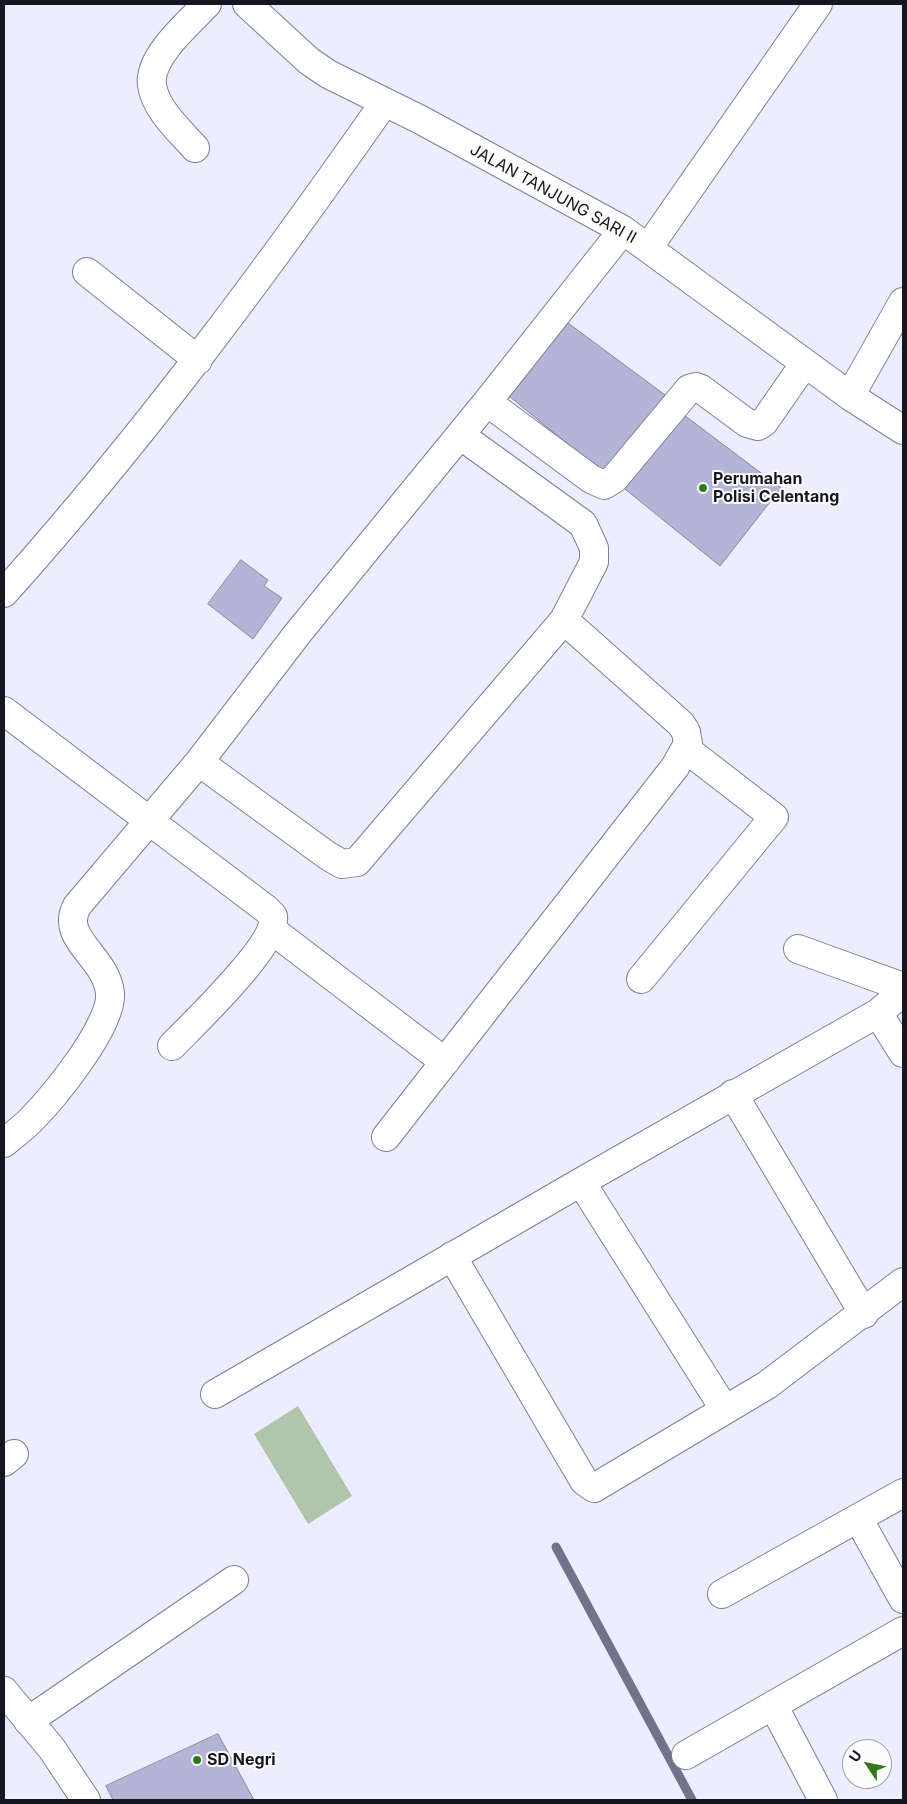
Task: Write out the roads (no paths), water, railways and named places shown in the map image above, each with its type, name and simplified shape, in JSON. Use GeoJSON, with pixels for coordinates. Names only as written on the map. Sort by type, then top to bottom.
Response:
{"type":"FeatureCollection","features":[{"type":"Feature","properties":{"kind":"street"},"geometry":{"type":"LineString","coordinates":[[195,148],[169,118],[156,99],[152,84],[153,73],[163,53],[207,4]]}},
{"type":"Feature","properties":{"kind":"street","name":"JALAN TANJUNG SARI II"},"geometry":{"type":"LineString","coordinates":[[247,4],[309,61],[337,80],[429,125],[622,230],[850,396],[903,430]]}},
{"type":"Feature","properties":{"kind":"street"},"geometry":{"type":"LineString","coordinates":[[648,248],[818,4]]}},
{"type":"Feature","properties":{"kind":"street"},"geometry":{"type":"LineString","coordinates":[[4,593],[130,446],[198,360],[296,228],[384,103]]}},
{"type":"Feature","properties":{"kind":"street"},"geometry":{"type":"LineString","coordinates":[[4,1143],[30,1122],[47,1101],[102,1026],[110,1010],[108,981],[99,964],[77,938],[72,926],[72,917],[78,906],[199,762],[298,633],[487,402],[622,230]]}},
{"type":"Feature","properties":{"kind":"street"},"geometry":{"type":"LineString","coordinates":[[87,272],[198,360]]}},
{"type":"Feature","properties":{"kind":"street"},"geometry":{"type":"LineString","coordinates":[[850,396],[903,302]]}},
{"type":"Feature","properties":{"kind":"street"},"geometry":{"type":"LineString","coordinates":[[487,402],[591,479],[604,486],[618,474],[689,389],[696,387],[701,389],[747,423],[758,426],[764,422],[805,363]]}},
{"type":"Feature","properties":{"kind":"street"},"geometry":{"type":"LineString","coordinates":[[199,762],[328,856],[342,864],[357,862],[564,620],[594,562],[594,548],[589,533],[573,515],[460,435]]}},
{"type":"Feature","properties":{"kind":"street"},"geometry":{"type":"LineString","coordinates":[[386,1137],[675,767],[686,749],[688,738],[681,724],[564,620]]}},
{"type":"Feature","properties":{"kind":"street"},"geometry":{"type":"LineString","coordinates":[[4,712],[273,916],[274,924],[272,930],[248,965],[172,1046]]}},
{"type":"Feature","properties":{"kind":"street"},"geometry":{"type":"LineString","coordinates":[[641,980],[774,817],[686,749]]}},
{"type":"Feature","properties":{"kind":"street"},"geometry":{"type":"LineString","coordinates":[[272,930],[445,1062]]}},
{"type":"Feature","properties":{"kind":"street"},"geometry":{"type":"LineString","coordinates":[[798,949],[903,987]]}},
{"type":"Feature","properties":{"kind":"street"},"geometry":{"type":"LineString","coordinates":[[215,1394],[733,1094],[878,1013],[903,992]]}},
{"type":"Feature","properties":{"kind":"street"},"geometry":{"type":"LineString","coordinates":[[878,1013],[903,1053]]}},
{"type":"Feature","properties":{"kind":"street"},"geometry":{"type":"LineString","coordinates":[[733,1094],[864,1314]]}},
{"type":"Feature","properties":{"kind":"street"},"geometry":{"type":"LineString","coordinates":[[581,1182],[726,1410]]}},
{"type":"Feature","properties":{"kind":"street"},"geometry":{"type":"LineString","coordinates":[[452,1256],[584,1481],[591,1488],[597,1488],[767,1385],[864,1314],[903,1282]]}},
{"type":"Feature","properties":{"kind":"street"},"geometry":{"type":"LineString","coordinates":[[722,1594],[903,1493]]}},
{"type":"Feature","properties":{"kind":"street"},"geometry":{"type":"LineString","coordinates":[[858,1518],[903,1599]]}},
{"type":"Feature","properties":{"kind":"street"},"geometry":{"type":"LineString","coordinates":[[86,1800],[52,1749],[13,1708],[234,1580]]}},
{"type":"Feature","properties":{"kind":"street"},"geometry":{"type":"LineString","coordinates":[[686,1755],[903,1631]]}},
{"type":"Feature","properties":{"kind":"street"},"geometry":{"type":"LineString","coordinates":[[773,1705],[823,1800]]}},
{"type":"Feature","properties":{"kind":"waterway"},"geometry":{"type":"LineString","coordinates":[[556,1547],[692,1800]]}},
{"type":"Feature","properties":{"kind":"place","name":"Perumahan Polisi Celentang"},"geometry":{"type":"Point","coordinates":[703,488]}},
{"type":"Feature","properties":{"kind":"place","name":"SD Negri"},"geometry":{"type":"Point","coordinates":[197,1760]}}]}
